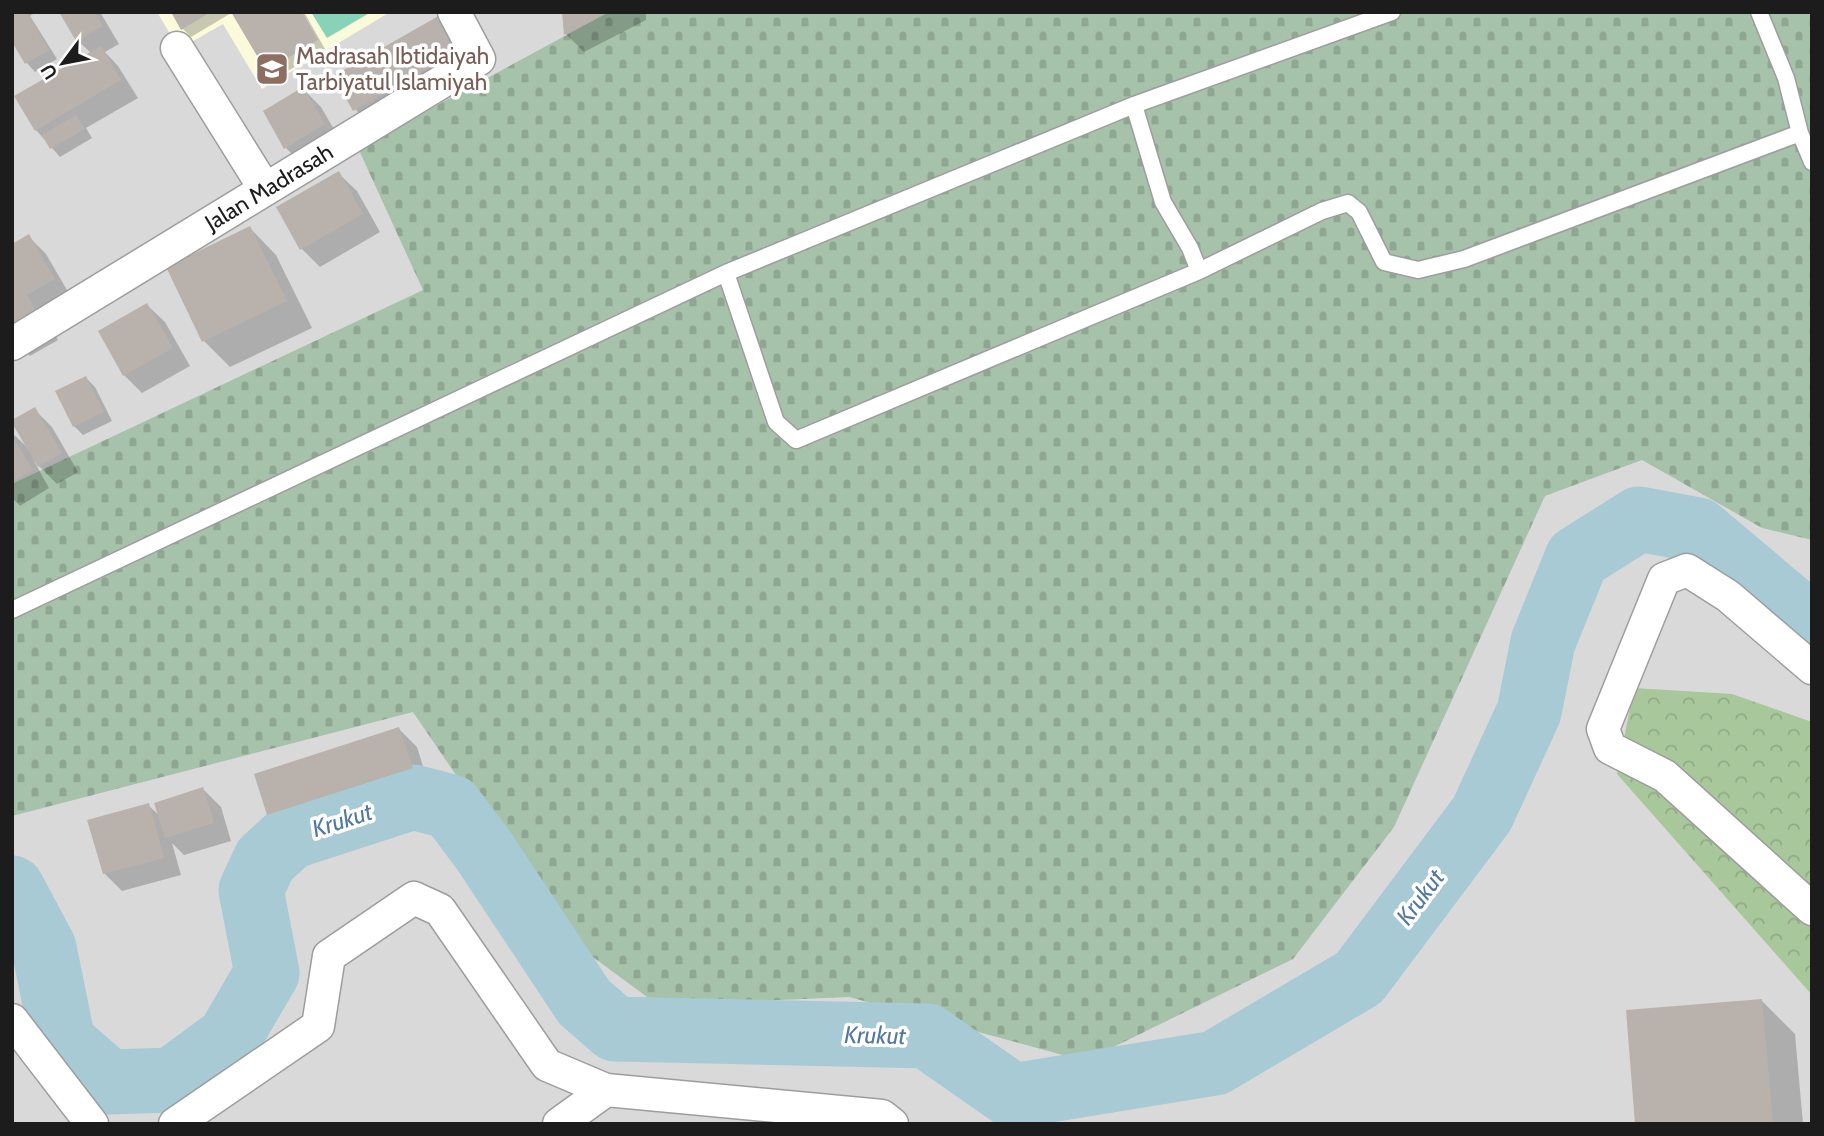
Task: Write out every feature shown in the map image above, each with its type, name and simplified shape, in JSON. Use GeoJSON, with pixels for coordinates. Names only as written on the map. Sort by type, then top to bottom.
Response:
{"type":"FeatureCollection","features":[{"type":"Feature","properties":{"kind":"street","name":"Jalan Madrasah"},"geometry":{"type":"LineString","coordinates":[[12,344],[479,59],[454,12]]}},
{"type":"Feature","properties":{"kind":"street"},"geometry":{"type":"LineString","coordinates":[[177,48],[265,189]]}},
{"type":"Feature","properties":{"kind":"street"},"geometry":{"type":"LineString","coordinates":[[1812,668],[1728,596],[1687,570],[1664,579],[1603,729],[1609,748],[1665,776],[1812,909]]}},
{"type":"Feature","properties":{"kind":"street"},"geometry":{"type":"LineString","coordinates":[[175,1124],[318,1026],[329,956],[414,898],[440,910],[547,1065],[606,1090],[882,1116],[892,1124]]}},
{"type":"Feature","properties":{"kind":"street"},"geometry":{"type":"LineString","coordinates":[[12,1020],[92,1124]]}},
{"type":"Feature","properties":{"kind":"street"},"geometry":{"type":"LineString","coordinates":[[559,1124],[606,1090]]}},
{"type":"Feature","properties":{"kind":"lane"},"geometry":{"type":"LineString","coordinates":[[12,610],[726,273],[1134,105],[1392,12]]}},
{"type":"Feature","properties":{"kind":"lane"},"geometry":{"type":"LineString","coordinates":[[1759,12],[1786,78],[1800,133],[1812,162]]}},
{"type":"Feature","properties":{"kind":"lane"},"geometry":{"type":"LineString","coordinates":[[1134,105],[1163,202],[1190,248],[1199,271]]}},
{"type":"Feature","properties":{"kind":"lane"},"geometry":{"type":"LineString","coordinates":[[726,273],[776,422],[796,440],[1199,271],[1322,211],[1348,203],[1359,212],[1384,262],[1418,271],[1464,259],[1800,133]]}},
{"type":"Feature","properties":{"kind":"shaded area"},"geometry":{"type":"Polygon","coordinates":[[[12,12],[1812,12],[1812,1124],[12,1124],[12,12]]]}},
{"type":"Feature","properties":{"kind":"shaded area","name":"Madrasah Ibtidaiyah Tarbiyatul Islamiyah"},"geometry":{"type":"Polygon","coordinates":[[[157,12],[390,12],[262,89],[223,24],[179,49],[157,12]]]}},
{"type":"Feature","properties":{"kind":"green space"},"geometry":{"type":"Polygon","coordinates":[[[311,12],[371,12],[327,38],[311,12]]]}},
{"type":"Feature","properties":{"kind":"green space"},"geometry":{"type":"Polygon","coordinates":[[[609,12],[1812,12],[1812,540],[1762,528],[1642,460],[1545,496],[1394,827],[1293,959],[1085,1061],[849,997],[658,1005],[567,938],[413,712],[12,816],[12,484],[423,290],[358,148],[609,12]]]}},
{"type":"Feature","properties":{"kind":"green space"},"geometry":{"type":"Polygon","coordinates":[[[1634,688],[1732,694],[1812,722],[1812,995],[1617,774],[1634,688]]]}},
{"type":"Feature","properties":{"kind":"building"},"geometry":{"type":"Polygon","coordinates":[[[27,12],[49,50],[25,64],[12,42],[12,15],[27,12]]]}},
{"type":"Feature","properties":{"kind":"building"},"geometry":{"type":"Polygon","coordinates":[[[59,12],[95,12],[103,26],[76,41],[59,12]]]}},
{"type":"Feature","properties":{"kind":"building"},"geometry":{"type":"Polygon","coordinates":[[[171,12],[211,12],[181,30],[171,12]]]}},
{"type":"Feature","properties":{"kind":"building"},"geometry":{"type":"Polygon","coordinates":[[[231,12],[302,12],[318,40],[266,71],[231,12]]]}},
{"type":"Feature","properties":{"kind":"building"},"geometry":{"type":"Polygon","coordinates":[[[562,12],[609,12],[564,35],[562,12]]]}},
{"type":"Feature","properties":{"kind":"building"},"geometry":{"type":"Polygon","coordinates":[[[442,14],[462,49],[353,111],[333,76],[442,14]]]}},
{"type":"Feature","properties":{"kind":"building"},"geometry":{"type":"Polygon","coordinates":[[[101,46],[121,80],[35,131],[14,96],[101,46]]]}},
{"type":"Feature","properties":{"kind":"building"},"geometry":{"type":"Polygon","coordinates":[[[303,87],[325,124],[284,149],[263,111],[303,87]]]}},
{"type":"Feature","properties":{"kind":"building"},"geometry":{"type":"Polygon","coordinates":[[[76,115],[85,129],[50,149],[42,135],[76,115]]]}},
{"type":"Feature","properties":{"kind":"building"},"geometry":{"type":"Polygon","coordinates":[[[339,171],[363,214],[300,250],[276,207],[339,171]]]}},
{"type":"Feature","properties":{"kind":"building"},"geometry":{"type":"Polygon","coordinates":[[[250,226],[287,301],[202,342],[166,267],[250,226]]]}},
{"type":"Feature","properties":{"kind":"building"},"geometry":{"type":"Polygon","coordinates":[[[29,234],[55,279],[27,295],[42,321],[12,339],[12,244],[29,234]]]}},
{"type":"Feature","properties":{"kind":"building"},"geometry":{"type":"Polygon","coordinates":[[[147,303],[173,348],[123,376],[98,331],[147,303]]]}},
{"type":"Feature","properties":{"kind":"building"},"geometry":{"type":"Polygon","coordinates":[[[86,376],[104,412],[73,427],[55,391],[86,376]]]}},
{"type":"Feature","properties":{"kind":"building"},"geometry":{"type":"Polygon","coordinates":[[[35,407],[62,453],[38,467],[12,423],[12,420],[35,407]]]}},
{"type":"Feature","properties":{"kind":"building"},"geometry":{"type":"Polygon","coordinates":[[[12,436],[33,470],[12,482],[12,436]]]}},
{"type":"Feature","properties":{"kind":"building"},"geometry":{"type":"Polygon","coordinates":[[[399,727],[413,768],[267,815],[254,774],[399,727]]]}},
{"type":"Feature","properties":{"kind":"building"},"geometry":{"type":"Polygon","coordinates":[[[203,787],[214,823],[165,838],[154,803],[203,787]]]}},
{"type":"Feature","properties":{"kind":"building"},"geometry":{"type":"Polygon","coordinates":[[[149,803],[164,858],[103,874],[87,820],[149,803]]]}},
{"type":"Feature","properties":{"kind":"building"},"geometry":{"type":"Polygon","coordinates":[[[1762,999],[1773,1124],[1635,1124],[1626,1010],[1762,999]]]}},
{"type":"Feature","properties":{"kind":"waterway","name":"Krukut"},"geometry":{"type":"LineString","coordinates":[[12,888],[44,948],[63,1042],[109,1082],[172,1080],[229,1038],[267,973],[251,890],[265,860],[290,837],[413,797],[451,807],[484,851],[584,1002],[615,1029],[927,1036],[1013,1096],[1215,1063],[1359,978],[1482,814],[1529,712],[1543,642],[1577,558],[1639,519],[1698,530],[1812,626]]}},
{"type":"Feature","properties":{"kind":"place","name":"Madrasah Ibtidaiyah Tarbiyatul Islamiyah"},"geometry":{"type":"Point","coordinates":[272,69]}}]}
